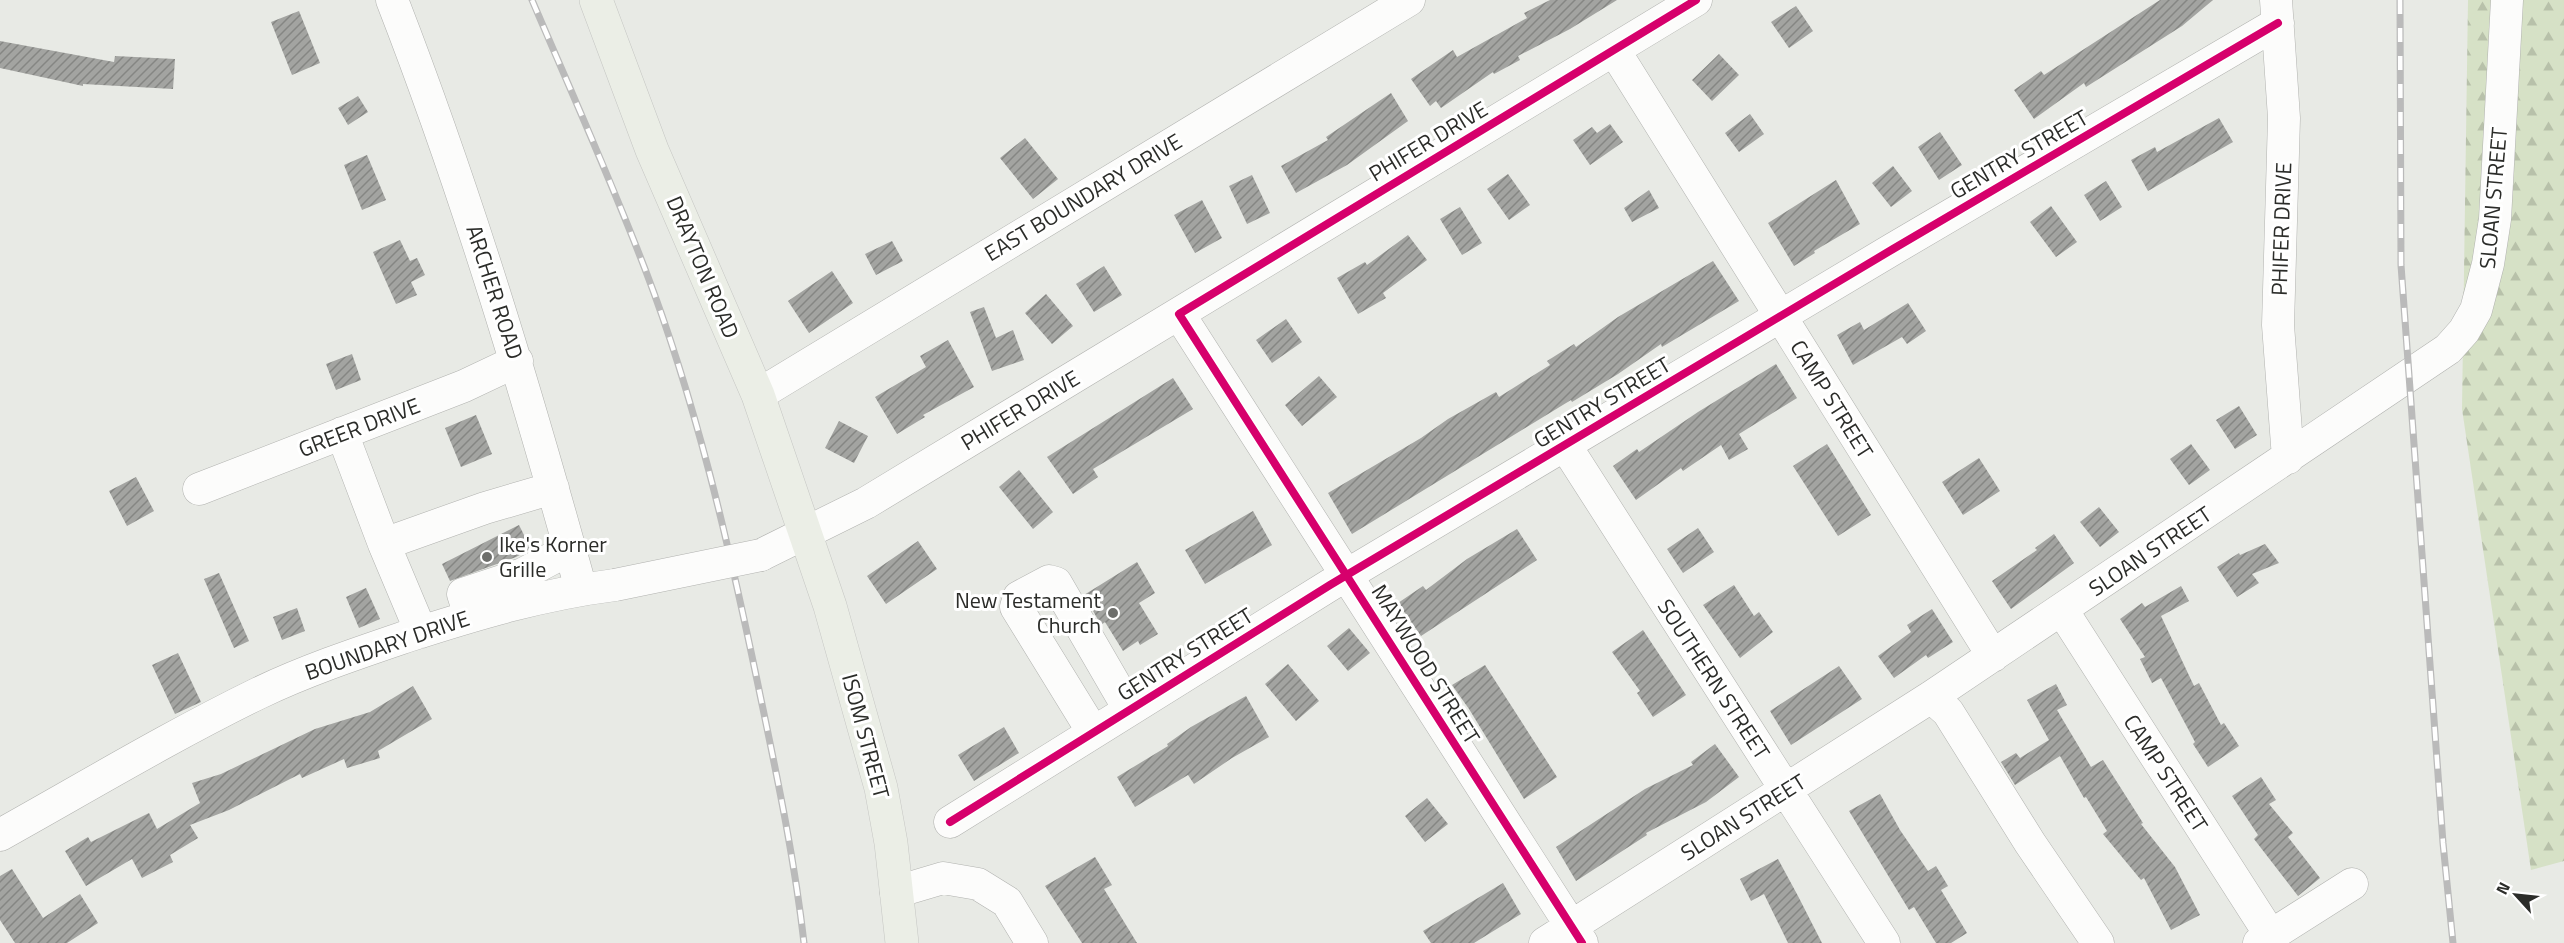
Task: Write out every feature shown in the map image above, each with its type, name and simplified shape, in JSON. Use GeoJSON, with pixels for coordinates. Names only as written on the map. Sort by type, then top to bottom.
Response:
{"type":"FeatureCollection","features":[{"type":"Feature","properties":{"kind":"main road","name":"DRAYTON ROAD"},"geometry":{"type":"LineString","coordinates":[[596,0],[652,150],[758,395],[804,535]]}},
{"type":"Feature","properties":{"kind":"main road","name":"ISOM STREET"},"geometry":{"type":"LineString","coordinates":[[804,535],[830,606],[881,788],[891,843],[902,943]]}},
{"type":"Feature","properties":{"kind":"street","name":"ARCHER ROAD"},"geometry":{"type":"LineString","coordinates":[[392,0],[450,157],[517,362],[581,589]]}},
{"type":"Feature","properties":{"kind":"street","name":"EAST BOUNDARY DRIVE"},"geometry":{"type":"LineString","coordinates":[[758,395],[1409,0]]}},
{"type":"Feature","properties":{"kind":"street","name":"PHIFER DRIVE"},"geometry":{"type":"LineString","coordinates":[[804,535],[866,503],[1696,0]]}},
{"type":"Feature","properties":{"kind":"street","name":"SLOAN STREET"},"geometry":{"type":"LineString","coordinates":[[1545,943],[1577,935],[1785,791],[1994,656],[2448,349],[2464,331],[2476,310],[2484,287],[2495,219],[2507,0]]}},
{"type":"Feature","properties":{"kind":"street","name":"PHIFER DRIVE"},"geometry":{"type":"LineString","coordinates":[[2277,11],[2284,118],[2278,325],[2288,458]]}},
{"type":"Feature","properties":{"kind":"street","name":"GENTRY STREET"},"geometry":{"type":"LineString","coordinates":[[950,822],[1348,575],[1781,316],[2277,11]]}},
{"type":"Feature","properties":{"kind":"street","name":"CAMP STREET"},"geometry":{"type":"LineString","coordinates":[[1614,50],[1994,656]]}},
{"type":"Feature","properties":{"kind":"street","name":"MAYWOOD STREET"},"geometry":{"type":"LineString","coordinates":[[1179,314],[1577,935]]}},
{"type":"Feature","properties":{"kind":"street","name":"GREER DRIVE"},"geometry":{"type":"LineString","coordinates":[[199,489],[464,386],[517,362]]}},
{"type":"Feature","properties":{"kind":"street"},"geometry":{"type":"LineString","coordinates":[[342,434],[421,632]]}},
{"type":"Feature","properties":{"kind":"street","name":"SOUTHERN STREET"},"geometry":{"type":"LineString","coordinates":[[1565,445],[1884,943]]}},
{"type":"Feature","properties":{"kind":"street"},"geometry":{"type":"LineString","coordinates":[[384,544],[485,508],[553,488]]}},
{"type":"Feature","properties":{"kind":"street","name":"BOUNDARY DRIVE"},"geometry":{"type":"LineString","coordinates":[[0,836],[208,719],[261,692],[326,665],[513,603],[761,555],[804,535]]}},
{"type":"Feature","properties":{"kind":"street"},"geometry":{"type":"LineString","coordinates":[[470,616],[463,594],[523,574],[570,549]]}},
{"type":"Feature","properties":{"kind":"street"},"geometry":{"type":"LineString","coordinates":[[1093,732],[1016,607],[1019,597],[1049,581],[1056,583],[1129,709]]}},
{"type":"Feature","properties":{"kind":"street","name":"CAMP STREET"},"geometry":{"type":"LineString","coordinates":[[2062,610],[2265,939]]}},
{"type":"Feature","properties":{"kind":"street"},"geometry":{"type":"LineString","coordinates":[[1931,697],[1948,712],[2030,843],[2098,943]]}},
{"type":"Feature","properties":{"kind":"street"},"geometry":{"type":"LineString","coordinates":[[896,892],[943,878],[978,884],[1007,902],[1032,943]]}},
{"type":"Feature","properties":{"kind":"street"},"geometry":{"type":"LineString","coordinates":[[2265,939],[2352,884]]}},
{"type":"Feature","properties":{"kind":"green space"},"geometry":{"type":"Polygon","coordinates":[[[2468,0],[2564,0],[2564,861],[2531,870],[2462,409],[2468,0]]]}},
{"type":"Feature","properties":{"kind":"building"},"geometry":{"type":"Polygon","coordinates":[[[1550,0],[1617,0],[1570,29],[1518,56],[1520,60],[1494,74],[1493,72],[1441,108],[1436,101],[1430,106],[1411,79],[1453,50],[1457,57],[1527,18],[1524,13],[1550,0]]]}},
{"type":"Feature","properties":{"kind":"building"},"geometry":{"type":"Polygon","coordinates":[[[2160,0],[2213,0],[2182,26],[2086,87],[2084,83],[2034,119],[2014,90],[2041,71],[2044,75],[2160,0]]]}},
{"type":"Feature","properties":{"kind":"building"},"geometry":{"type":"Polygon","coordinates":[[[1796,6],[1813,31],[1789,48],[1771,22],[1796,6]]]}},
{"type":"Feature","properties":{"kind":"building"},"geometry":{"type":"Polygon","coordinates":[[[299,11],[320,63],[292,75],[271,22],[299,11]]]}},
{"type":"Feature","properties":{"kind":"building"},"geometry":{"type":"Polygon","coordinates":[[[0,41],[114,62],[115,56],[175,59],[173,89],[83,84],[83,86],[0,68],[0,41]]]}},
{"type":"Feature","properties":{"kind":"building"},"geometry":{"type":"Polygon","coordinates":[[[1719,54],[1739,75],[1712,101],[1692,80],[1719,54]]]}},
{"type":"Feature","properties":{"kind":"building"},"geometry":{"type":"Polygon","coordinates":[[[1391,93],[1408,121],[1347,165],[1296,193],[1281,166],[1328,140],[1326,137],[1391,93]]]}},
{"type":"Feature","properties":{"kind":"building"},"geometry":{"type":"Polygon","coordinates":[[[358,96],[368,112],[348,125],[338,108],[358,96]]]}},
{"type":"Feature","properties":{"kind":"building"},"geometry":{"type":"Polygon","coordinates":[[[1750,114],[1764,134],[1739,152],[1725,133],[1750,114]]]}},
{"type":"Feature","properties":{"kind":"building"},"geometry":{"type":"Polygon","coordinates":[[[2219,118],[2233,142],[2148,191],[2131,160],[2155,147],[2157,152],[2219,118]]]}},
{"type":"Feature","properties":{"kind":"building"},"geometry":{"type":"Polygon","coordinates":[[[1610,124],[1623,142],[1590,165],[1573,140],[1592,127],[1597,133],[1610,124]]]}},
{"type":"Feature","properties":{"kind":"building"},"geometry":{"type":"Polygon","coordinates":[[[1940,132],[1962,165],[1939,180],[1918,147],[1940,132]]]}},
{"type":"Feature","properties":{"kind":"building"},"geometry":{"type":"Polygon","coordinates":[[[1025,138],[1058,179],[1033,199],[1000,158],[1025,138]]]}},
{"type":"Feature","properties":{"kind":"building"},"geometry":{"type":"Polygon","coordinates":[[[367,155],[386,200],[362,210],[344,165],[367,155]]]}},
{"type":"Feature","properties":{"kind":"building"},"geometry":{"type":"Polygon","coordinates":[[[1893,166],[1912,191],[1891,207],[1872,183],[1893,166]]]}},
{"type":"Feature","properties":{"kind":"building"},"geometry":{"type":"Polygon","coordinates":[[[1508,174],[1530,205],[1509,220],[1487,189],[1508,174]]]}},
{"type":"Feature","properties":{"kind":"building"},"geometry":{"type":"Polygon","coordinates":[[[1252,175],[1270,213],[1247,224],[1229,186],[1252,175]]]}},
{"type":"Feature","properties":{"kind":"building"},"geometry":{"type":"Polygon","coordinates":[[[1836,180],[1860,224],[1814,251],[1815,253],[1794,266],[1768,223],[1836,180]]]}},
{"type":"Feature","properties":{"kind":"building"},"geometry":{"type":"Polygon","coordinates":[[[2106,181],[2122,207],[2100,221],[2084,195],[2106,181]]]}},
{"type":"Feature","properties":{"kind":"building"},"geometry":{"type":"Polygon","coordinates":[[[1649,190],[1659,208],[1632,222],[1624,208],[1649,190]]]}},
{"type":"Feature","properties":{"kind":"building"},"geometry":{"type":"Polygon","coordinates":[[[1202,200],[1222,238],[1195,253],[1174,215],[1202,200]]]}},
{"type":"Feature","properties":{"kind":"building"},"geometry":{"type":"Polygon","coordinates":[[[2051,206],[2077,242],[2056,257],[2030,222],[2051,206]]]}},
{"type":"Feature","properties":{"kind":"building"},"geometry":{"type":"Polygon","coordinates":[[[1460,207],[1482,243],[1462,255],[1440,219],[1460,207]]]}},
{"type":"Feature","properties":{"kind":"building"},"geometry":{"type":"Polygon","coordinates":[[[1408,235],[1427,260],[1383,293],[1386,298],[1358,314],[1337,278],[1365,262],[1367,265],[1408,235]]]}},
{"type":"Feature","properties":{"kind":"building"},"geometry":{"type":"Polygon","coordinates":[[[400,240],[410,261],[417,258],[425,275],[411,282],[417,295],[396,304],[373,252],[400,240]]]}},
{"type":"Feature","properties":{"kind":"building"},"geometry":{"type":"Polygon","coordinates":[[[892,241],[903,261],[876,275],[865,254],[892,241]]]}},
{"type":"Feature","properties":{"kind":"building"},"geometry":{"type":"Polygon","coordinates":[[[1713,261],[1739,301],[1662,347],[1661,344],[1618,374],[1572,402],[1571,400],[1352,534],[1328,493],[1496,392],[1499,397],[1550,365],[1547,361],[1574,344],[1576,347],[1618,317],[1713,261]]]}},
{"type":"Feature","properties":{"kind":"building"},"geometry":{"type":"Polygon","coordinates":[[[1104,266],[1122,295],[1094,312],[1076,284],[1104,266]]]}},
{"type":"Feature","properties":{"kind":"building"},"geometry":{"type":"Polygon","coordinates":[[[832,271],[853,303],[809,333],[788,301],[832,271]]]}},
{"type":"Feature","properties":{"kind":"building"},"geometry":{"type":"Polygon","coordinates":[[[1046,294],[1073,326],[1052,344],[1025,313],[1046,294]]]}},
{"type":"Feature","properties":{"kind":"building"},"geometry":{"type":"Polygon","coordinates":[[[1908,303],[1926,331],[1907,344],[1902,337],[1853,365],[1837,335],[1860,322],[1864,330],[1908,303]]]}},
{"type":"Feature","properties":{"kind":"building"},"geometry":{"type":"Polygon","coordinates":[[[984,307],[996,338],[1013,330],[1024,360],[992,371],[970,312],[984,307]]]}},
{"type":"Feature","properties":{"kind":"building"},"geometry":{"type":"Polygon","coordinates":[[[1286,319],[1302,342],[1272,363],[1256,340],[1286,319]]]}},
{"type":"Feature","properties":{"kind":"building"},"geometry":{"type":"Polygon","coordinates":[[[948,340],[974,387],[923,415],[925,417],[897,434],[875,397],[926,367],[920,356],[948,340]]]}},
{"type":"Feature","properties":{"kind":"building"},"geometry":{"type":"Polygon","coordinates":[[[352,354],[361,380],[336,390],[326,364],[352,354]]]}},
{"type":"Feature","properties":{"kind":"building"},"geometry":{"type":"Polygon","coordinates":[[[1776,364],[1797,398],[1739,434],[1748,449],[1729,460],[1721,445],[1683,471],[1681,468],[1636,500],[1613,466],[1637,449],[1639,452],[1776,364]]]}},
{"type":"Feature","properties":{"kind":"building"},"geometry":{"type":"Polygon","coordinates":[[[1319,376],[1337,397],[1302,426],[1285,405],[1319,376]]]}},
{"type":"Feature","properties":{"kind":"building"},"geometry":{"type":"Polygon","coordinates":[[[1173,378],[1193,409],[1093,469],[1098,477],[1073,494],[1047,457],[1173,378]]]}},
{"type":"Feature","properties":{"kind":"building"},"geometry":{"type":"Polygon","coordinates":[[[2239,406],[2257,435],[2235,449],[2216,420],[2239,406]]]}},
{"type":"Feature","properties":{"kind":"building"},"geometry":{"type":"Polygon","coordinates":[[[476,415],[492,454],[461,467],[445,428],[476,415]]]}},
{"type":"Feature","properties":{"kind":"building"},"geometry":{"type":"Polygon","coordinates":[[[839,421],[868,436],[854,463],[825,448],[839,421]]]}},
{"type":"Feature","properties":{"kind":"building"},"geometry":{"type":"Polygon","coordinates":[[[1827,444],[1871,515],[1838,536],[1793,466],[1827,444]]]}},
{"type":"Feature","properties":{"kind":"building"},"geometry":{"type":"Polygon","coordinates":[[[2191,444],[2210,470],[2189,485],[2170,459],[2191,444]]]}},
{"type":"Feature","properties":{"kind":"building"},"geometry":{"type":"Polygon","coordinates":[[[1979,458],[2000,491],[1963,515],[1942,482],[1979,458]]]}},
{"type":"Feature","properties":{"kind":"building"},"geometry":{"type":"Polygon","coordinates":[[[1019,470],[1053,512],[1033,529],[999,487],[1019,470]]]}},
{"type":"Feature","properties":{"kind":"building"},"geometry":{"type":"Polygon","coordinates":[[[136,477],[154,511],[127,526],[109,491],[136,477]]]}},
{"type":"Feature","properties":{"kind":"building"},"geometry":{"type":"Polygon","coordinates":[[[2099,507],[2119,532],[2100,547],[2080,522],[2099,507]]]}},
{"type":"Feature","properties":{"kind":"building"},"geometry":{"type":"Polygon","coordinates":[[[1253,511],[1272,545],[1205,584],[1185,550],[1253,511]]]}},
{"type":"Feature","properties":{"kind":"building","name":"Ike's Korner Grille"},"geometry":{"type":"Polygon","coordinates":[[[519,525],[531,549],[516,557],[450,581],[442,564],[519,525]]]}},
{"type":"Feature","properties":{"kind":"building"},"geometry":{"type":"Polygon","coordinates":[[[1698,528],[1714,552],[1683,573],[1667,549],[1698,528]]]}},
{"type":"Feature","properties":{"kind":"building"},"geometry":{"type":"Polygon","coordinates":[[[1517,529],[1537,560],[1421,636],[1398,603],[1423,586],[1426,590],[1467,559],[1517,529]]]}},
{"type":"Feature","properties":{"kind":"building"},"geometry":{"type":"Polygon","coordinates":[[[2054,534],[2074,563],[2011,609],[1992,581],[2037,550],[2035,548],[2054,534]]]}},
{"type":"Feature","properties":{"kind":"building"},"geometry":{"type":"Polygon","coordinates":[[[918,541],[937,569],[886,604],[867,576],[918,541]]]}},
{"type":"Feature","properties":{"kind":"building"},"geometry":{"type":"Polygon","coordinates":[[[2265,544],[2279,563],[2252,574],[2259,583],[2237,597],[2217,567],[2239,553],[2240,555],[2265,544]]]}},
{"type":"Feature","properties":{"kind":"building","name":"New Testament Church"},"geometry":{"type":"Polygon","coordinates":[[[1137,562],[1155,593],[1139,603],[1158,634],[1140,645],[1138,641],[1123,651],[1105,622],[1101,625],[1084,595],[1137,562]]]}},
{"type":"Feature","properties":{"kind":"building"},"geometry":{"type":"Polygon","coordinates":[[[219,573],[249,641],[234,648],[204,579],[219,573]]]}},
{"type":"Feature","properties":{"kind":"building"},"geometry":{"type":"Polygon","coordinates":[[[1734,585],[1754,616],[1759,612],[1773,632],[1740,658],[1703,605],[1734,585]]]}},
{"type":"Feature","properties":{"kind":"building"},"geometry":{"type":"Polygon","coordinates":[[[2181,586],[2189,601],[2161,616],[2194,686],[2199,683],[2221,725],[2224,723],[2239,746],[2208,767],[2193,744],[2195,742],[2161,678],[2152,683],[2140,659],[2145,657],[2120,619],[2142,603],[2145,607],[2181,586]]]}},
{"type":"Feature","properties":{"kind":"building"},"geometry":{"type":"Polygon","coordinates":[[[366,588],[380,619],[359,628],[346,597],[366,588]]]}},
{"type":"Feature","properties":{"kind":"building"},"geometry":{"type":"Polygon","coordinates":[[[297,608],[305,631],[282,640],[273,617],[297,608]]]}},
{"type":"Feature","properties":{"kind":"building"},"geometry":{"type":"Polygon","coordinates":[[[1932,609],[1953,642],[1928,658],[1926,655],[1894,678],[1878,656],[1911,632],[1907,625],[1932,609]]]}},
{"type":"Feature","properties":{"kind":"building"},"geometry":{"type":"Polygon","coordinates":[[[1349,628],[1370,653],[1348,671],[1327,646],[1349,628]]]}},
{"type":"Feature","properties":{"kind":"building"},"geometry":{"type":"Polygon","coordinates":[[[1643,630],[1686,695],[1653,717],[1637,693],[1640,691],[1612,652],[1643,630]]]}},
{"type":"Feature","properties":{"kind":"building"},"geometry":{"type":"Polygon","coordinates":[[[178,653],[201,702],[175,714],[152,665],[178,653]]]}},
{"type":"Feature","properties":{"kind":"building"},"geometry":{"type":"Polygon","coordinates":[[[1288,664],[1319,701],[1296,721],[1265,684],[1288,664]]]}},
{"type":"Feature","properties":{"kind":"building"},"geometry":{"type":"Polygon","coordinates":[[[1485,665],[1557,777],[1524,799],[1452,685],[1485,665]]]}},
{"type":"Feature","properties":{"kind":"building"},"geometry":{"type":"Polygon","coordinates":[[[1839,666],[1862,699],[1791,745],[1770,711],[1839,666]]]}},
{"type":"Feature","properties":{"kind":"building"},"geometry":{"type":"Polygon","coordinates":[[[2056,684],[2067,705],[2057,710],[2091,767],[2103,760],[2143,823],[2141,824],[2175,867],[2200,915],[2171,930],[2144,878],[2141,880],[2103,834],[2107,831],[2086,797],[2084,798],[2060,756],[2015,785],[2001,762],[2016,753],[2020,758],[2049,740],[2027,700],[2056,684]]]}},
{"type":"Feature","properties":{"kind":"building"},"geometry":{"type":"Polygon","coordinates":[[[413,686],[432,719],[378,751],[380,758],[347,768],[344,759],[302,778],[300,774],[229,810],[190,825],[198,838],[170,855],[173,862],[142,878],[132,859],[86,886],[65,851],[88,837],[91,842],[149,813],[157,829],[200,803],[192,783],[221,774],[315,729],[370,712],[413,686]]]}},
{"type":"Feature","properties":{"kind":"building"},"geometry":{"type":"Polygon","coordinates":[[[1246,696],[1269,737],[1232,758],[1194,784],[1188,775],[1135,807],[1117,777],[1168,746],[1167,744],[1191,727],[1246,696]]]}},
{"type":"Feature","properties":{"kind":"building"},"geometry":{"type":"Polygon","coordinates":[[[1004,727],[1019,753],[974,781],[958,755],[1004,727]]]}},
{"type":"Feature","properties":{"kind":"building"},"geometry":{"type":"Polygon","coordinates":[[[1715,744],[1739,777],[1706,802],[1646,833],[1647,835],[1576,881],[1556,847],[1645,789],[1693,765],[1691,762],[1715,744]]]}},
{"type":"Feature","properties":{"kind":"building"},"geometry":{"type":"Polygon","coordinates":[[[2261,777],[2276,800],[2269,804],[2293,833],[2288,837],[2320,878],[2298,896],[2254,839],[2258,835],[2232,796],[2261,777]]]}},
{"type":"Feature","properties":{"kind":"building"},"geometry":{"type":"Polygon","coordinates":[[[1880,794],[1900,830],[1928,871],[1936,866],[1948,886],[1941,890],[1967,933],[1951,943],[1936,943],[1914,907],[1909,910],[1849,811],[1880,794]]]}},
{"type":"Feature","properties":{"kind":"building"},"geometry":{"type":"Polygon","coordinates":[[[1427,798],[1448,824],[1425,842],[1405,816],[1427,798]]]}},
{"type":"Feature","properties":{"kind":"building"},"geometry":{"type":"Polygon","coordinates":[[[1095,857],[1112,885],[1104,889],[1137,943],[1082,943],[1045,886],[1095,857]]]}},
{"type":"Feature","properties":{"kind":"building"},"geometry":{"type":"Polygon","coordinates":[[[1778,859],[1822,943],[1788,943],[1764,894],[1751,901],[1740,879],[1778,859]]]}},
{"type":"Feature","properties":{"kind":"building"},"geometry":{"type":"Polygon","coordinates":[[[12,869],[43,918],[80,894],[98,923],[67,943],[15,943],[0,920],[0,876],[12,869]]]}},
{"type":"Feature","properties":{"kind":"building"},"geometry":{"type":"Polygon","coordinates":[[[1503,883],[1521,914],[1474,943],[1431,943],[1423,931],[1503,883]]]}},
{"type":"Feature","properties":{"kind":"railway"},"geometry":{"type":"LineString","coordinates":[[532,0],[645,269],[695,421],[722,524],[757,680],[789,844],[804,943]]}},
{"type":"Feature","properties":{"kind":"railway"},"geometry":{"type":"LineString","coordinates":[[2400,0],[2401,265],[2443,843],[2453,943]]}},
{"type":"Feature","properties":{"kind":"cycle path"},"geometry":{"type":"LineString","coordinates":[[1582,943],[1179,314],[1696,0]]}},
{"type":"Feature","properties":{"kind":"cycle path"},"geometry":{"type":"LineString","coordinates":[[950,822],[1330,585],[1893,249],[2278,23]]}},
{"type":"Feature","properties":{"kind":"place","name":"Ike's Korner Grille"},"geometry":{"type":"Point","coordinates":[487,557]}},
{"type":"Feature","properties":{"kind":"place","name":"New Testament Church"},"geometry":{"type":"Point","coordinates":[1113,613]}}]}
